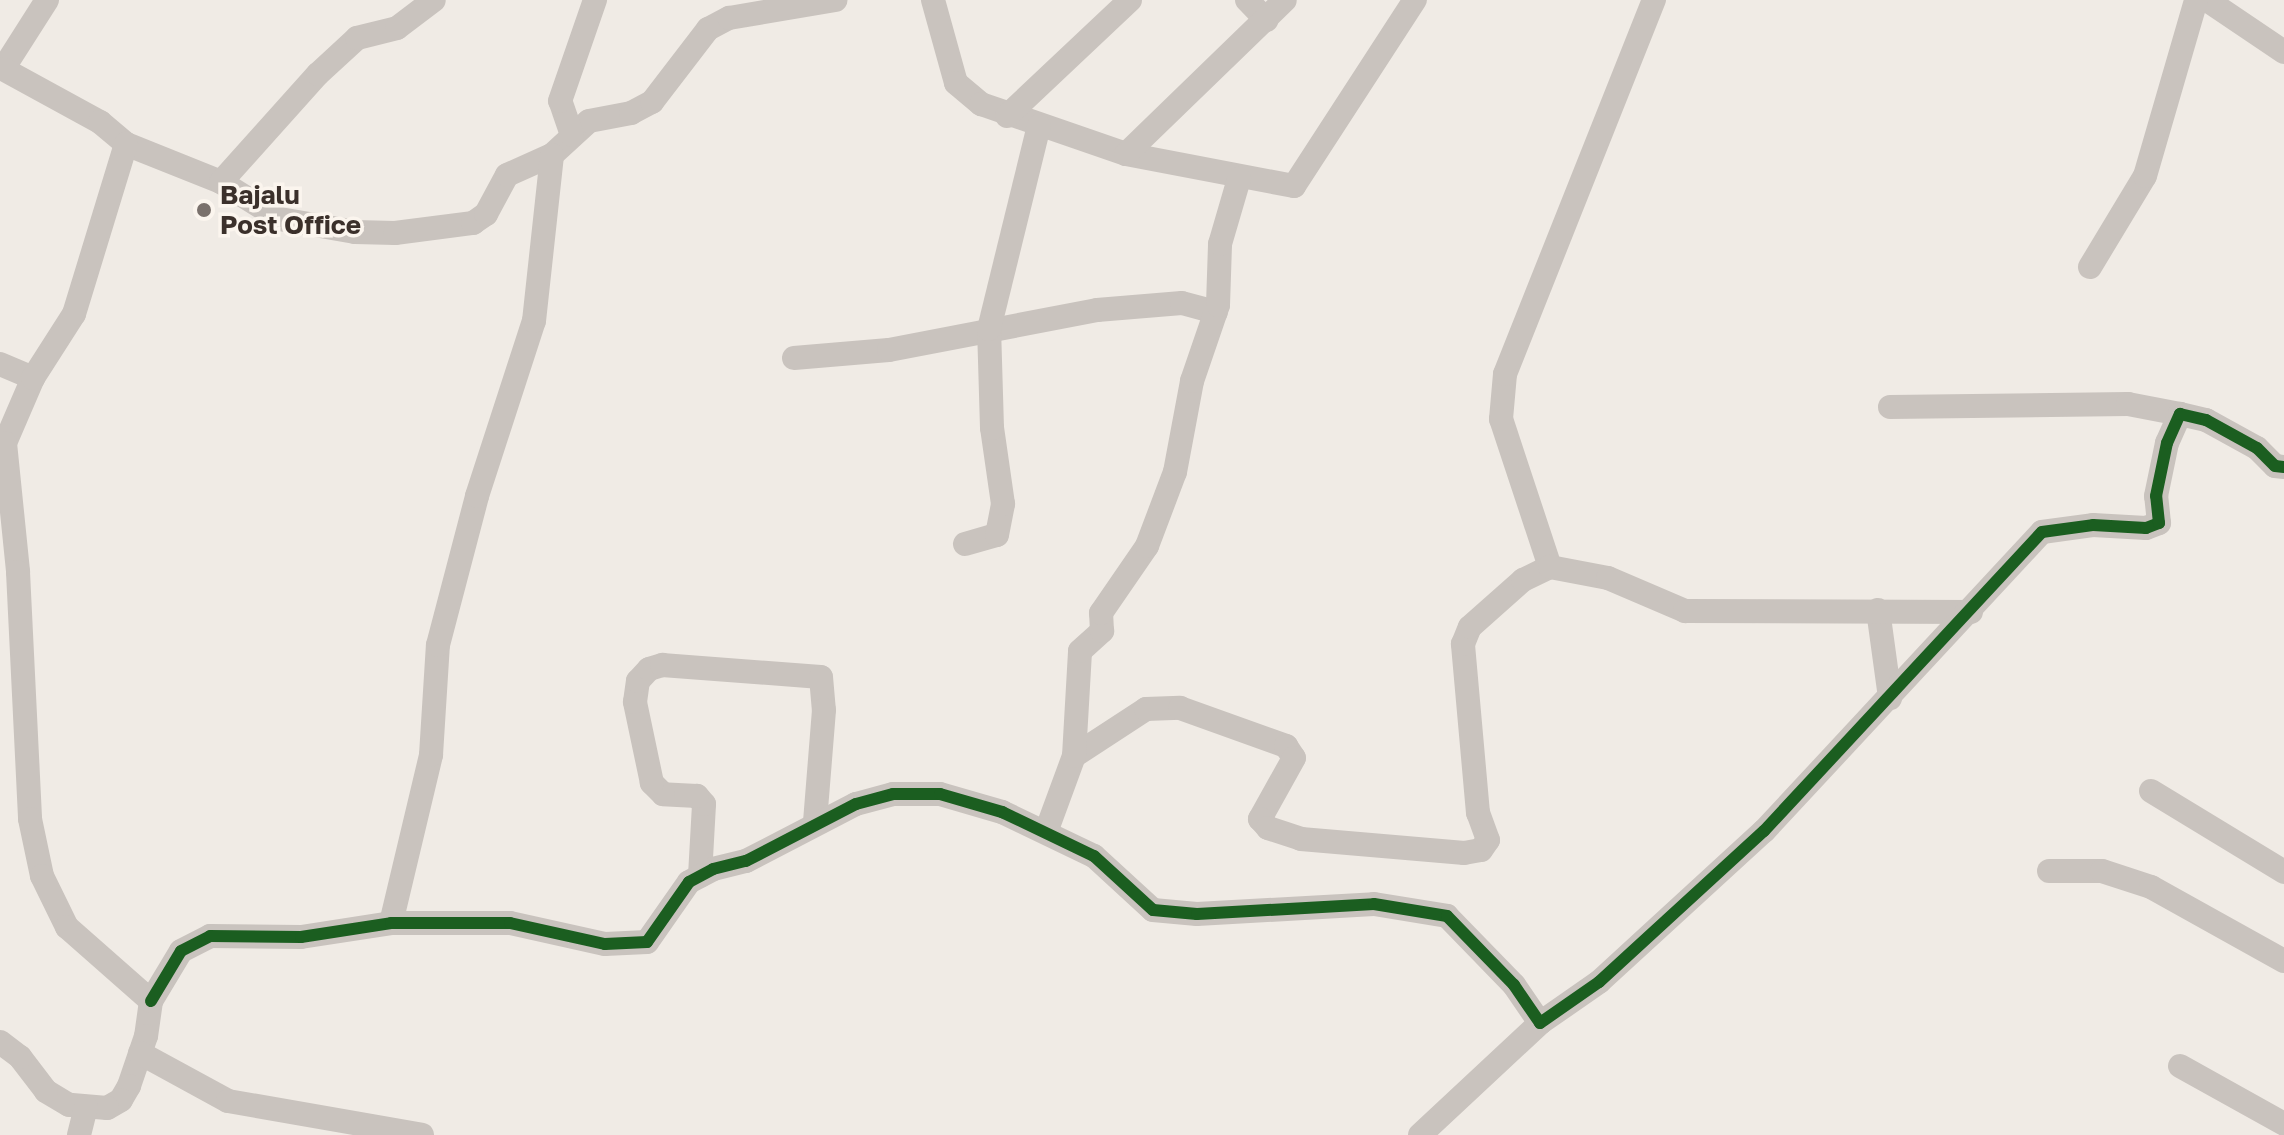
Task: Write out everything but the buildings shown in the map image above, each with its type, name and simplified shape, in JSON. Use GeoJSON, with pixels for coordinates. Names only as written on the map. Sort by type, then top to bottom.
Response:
{"type":"FeatureCollection","features":[{"type":"Feature","properties":{"kind":"street"},"geometry":{"type":"LineString","coordinates":[[47,0],[3,63],[100,122],[126,144],[221,182],[280,219],[355,232],[395,233],[473,223],[491,207],[507,175],[552,155],[589,121],[631,113],[652,102],[708,29],[729,18],[835,0]]}},
{"type":"Feature","properties":{"kind":"street"},"geometry":{"type":"LineString","coordinates":[[572,135],[560,101],[595,0]]}},
{"type":"Feature","properties":{"kind":"street"},"geometry":{"type":"LineString","coordinates":[[933,0],[956,83],[1007,116],[1126,154],[1239,179],[1294,186],[1415,0]]}},
{"type":"Feature","properties":{"kind":"street"},"geometry":{"type":"LineString","coordinates":[[1007,116],[1130,0]]}},
{"type":"Feature","properties":{"kind":"street"},"geometry":{"type":"LineString","coordinates":[[1247,0],[1266,20]]}},
{"type":"Feature","properties":{"kind":"street"},"geometry":{"type":"LineString","coordinates":[[1126,154],[1285,0]]}},
{"type":"Feature","properties":{"kind":"street"},"geometry":{"type":"LineString","coordinates":[[1550,567],[1501,419],[1505,374],[1654,0]]}},
{"type":"Feature","properties":{"kind":"street"},"geometry":{"type":"LineString","coordinates":[[2090,267],[2145,176],[2196,0]]}},
{"type":"Feature","properties":{"kind":"street"},"geometry":{"type":"LineString","coordinates":[[2207,0],[2284,52]]}},
{"type":"Feature","properties":{"kind":"street"},"geometry":{"type":"LineString","coordinates":[[221,182],[318,74],[357,38],[397,28],[426,3]]}},
{"type":"Feature","properties":{"kind":"street"},"geometry":{"type":"LineString","coordinates":[[965,544],[997,535],[1003,504],[992,428],[989,329],[1039,126]]}},
{"type":"Feature","properties":{"kind":"street"},"geometry":{"type":"LineString","coordinates":[[126,144],[74,314],[33,378],[5,443],[18,572],[30,819],[42,876],[67,927],[151,1001]]}},
{"type":"Feature","properties":{"kind":"street"},"geometry":{"type":"LineString","coordinates":[[391,923],[431,755],[438,645],[481,482],[534,321],[552,155]]}},
{"type":"Feature","properties":{"kind":"street"},"geometry":{"type":"LineString","coordinates":[[1046,832],[1074,756],[1080,651],[1102,631],[1101,613],[1114,588],[1147,546],[1175,472],[1192,381],[1216,312],[1220,244],[1239,179]]}},
{"type":"Feature","properties":{"kind":"street"},"geometry":{"type":"LineString","coordinates":[[794,358],[846,356],[989,329],[1144,305],[1182,303],[1216,312]]}},
{"type":"Feature","properties":{"kind":"street"},"geometry":{"type":"LineString","coordinates":[[0,364],[33,378]]}},
{"type":"Feature","properties":{"kind":"street"},"geometry":{"type":"LineString","coordinates":[[1890,407],[2128,404],[2206,420],[2257,448],[2275,466],[2284,467]]}},
{"type":"Feature","properties":{"kind":"street"},"geometry":{"type":"LineString","coordinates":[[1420,1135],[1540,1023],[1599,982],[1764,831],[1971,612],[2042,532],[2093,525],[2146,528],[2159,523],[2156,496],[2167,443],[2180,414]]}},
{"type":"Feature","properties":{"kind":"street"},"geometry":{"type":"LineString","coordinates":[[1074,756],[1146,709],[1180,708],[1286,746],[1294,758],[1260,819],[1268,828],[1301,839],[1464,853],[1481,850],[1488,840],[1478,813],[1463,644],[1470,627],[1523,580],[1550,567],[1608,578],[1685,611],[1971,612]]}},
{"type":"Feature","properties":{"kind":"street"},"geometry":{"type":"LineString","coordinates":[[1878,610],[1890,698]]}},
{"type":"Feature","properties":{"kind":"street"},"geometry":{"type":"LineString","coordinates":[[700,876],[704,804],[697,796],[663,794],[652,783],[635,702],[638,681],[649,669],[662,665],[821,677],[824,710],[815,823]]}},
{"type":"Feature","properties":{"kind":"street"},"geometry":{"type":"LineString","coordinates":[[2151,791],[2284,872]]}},
{"type":"Feature","properties":{"kind":"street"},"geometry":{"type":"LineString","coordinates":[[0,1042],[20,1057],[46,1091],[69,1105],[107,1108],[121,1100],[140,1053],[151,1001],[181,951],[210,936],[301,937],[391,923],[510,923],[605,944],[647,942],[668,907],[700,876],[746,861],[856,804],[893,794],[940,794],[991,808],[1046,832],[1094,856],[1153,910],[1197,914],[1359,903],[1447,916],[1514,985],[1540,1023]]}},
{"type":"Feature","properties":{"kind":"street"},"geometry":{"type":"LineString","coordinates":[[2049,871],[2102,871],[2151,887],[2284,961]]}},
{"type":"Feature","properties":{"kind":"street"},"geometry":{"type":"LineString","coordinates":[[140,1053],[228,1101],[422,1135]]}},
{"type":"Feature","properties":{"kind":"street"},"geometry":{"type":"LineString","coordinates":[[2180,1066],[2284,1124]]}},
{"type":"Feature","properties":{"kind":"street"},"geometry":{"type":"LineString","coordinates":[[79,1135],[86,1107]]}},
{"type":"Feature","properties":{"kind":"cycle path"},"geometry":{"type":"LineString","coordinates":[[151,1001],[181,951],[210,936],[301,937],[391,923],[510,923],[605,944],[647,942],[689,882],[713,869],[746,861],[856,804],[893,794],[940,794],[1002,812],[1094,856],[1153,910],[1197,914],[1374,904],[1447,916],[1514,985],[1540,1023],[1599,982],[1764,831],[2042,532],[2093,525],[2146,528],[2159,523],[2156,496],[2167,443],[2180,414],[2206,420],[2257,448],[2275,466],[2284,467]]}},
{"type":"Feature","properties":{"kind":"place","name":"Bajalu Post Office"},"geometry":{"type":"Point","coordinates":[204,210]}}]}
